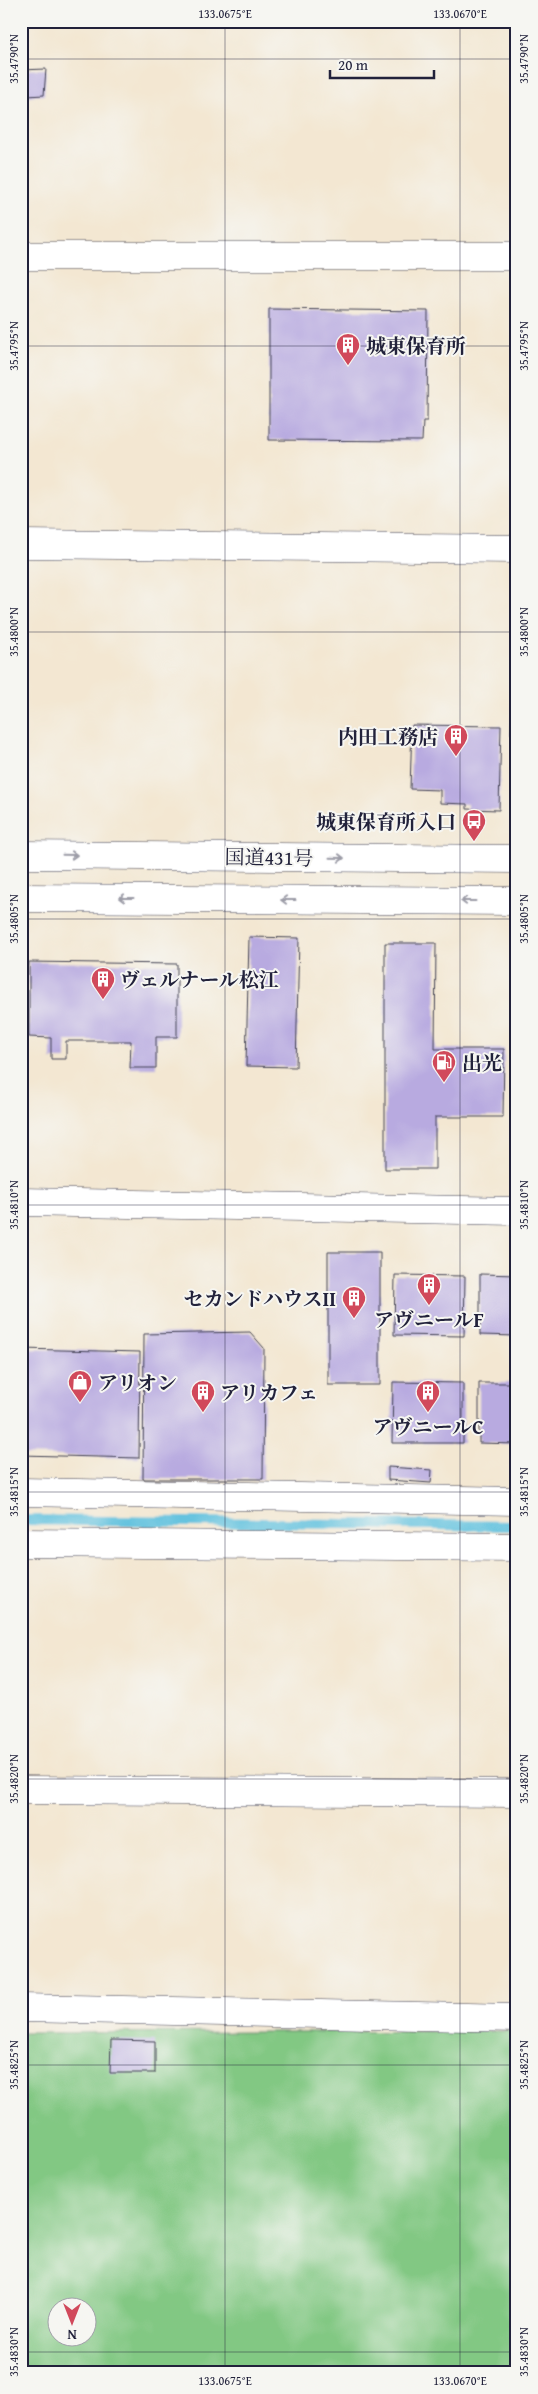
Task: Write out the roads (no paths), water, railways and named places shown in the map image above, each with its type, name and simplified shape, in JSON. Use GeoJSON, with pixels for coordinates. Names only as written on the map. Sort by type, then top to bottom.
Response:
{"type":"FeatureCollection","features":[{"type":"Feature","properties":{"kind":"main road"},"geometry":{"type":"LineString","coordinates":[[21,256],[517,256]]}},
{"type":"Feature","properties":{"kind":"main road"},"geometry":{"type":"LineString","coordinates":[[21,544],[517,550]]}},
{"type":"Feature","properties":{"kind":"main road","name":"国道431号"},"geometry":{"type":"LineString","coordinates":[[21,855],[517,859]]}},
{"type":"Feature","properties":{"kind":"main road","name":"国道431号"},"geometry":{"type":"LineString","coordinates":[[21,898],[517,901]]}},
{"type":"Feature","properties":{"kind":"main road"},"geometry":{"type":"LineString","coordinates":[[21,1202],[517,1210]]}},
{"type":"Feature","properties":{"kind":"main road"},"geometry":{"type":"LineString","coordinates":[[21,1492],[517,1501]]}},
{"type":"Feature","properties":{"kind":"main road"},"geometry":{"type":"LineString","coordinates":[[21,1544],[517,1547]]}},
{"type":"Feature","properties":{"kind":"main road"},"geometry":{"type":"LineString","coordinates":[[21,1790],[517,1794]]}},
{"type":"Feature","properties":{"kind":"main road"},"geometry":{"type":"LineString","coordinates":[[21,2008],[517,2018]]}},
{"type":"Feature","properties":{"kind":"waterway"},"geometry":{"type":"LineString","coordinates":[[21,1520],[517,1526]]}},
{"type":"Feature","properties":{"kind":"place","name":"城東保育所"},"geometry":{"type":"Point","coordinates":[348,366]}},
{"type":"Feature","properties":{"kind":"place","name":"内田工務店"},"geometry":{"type":"Point","coordinates":[456,757]}},
{"type":"Feature","properties":{"kind":"place","name":"城東保育所入口"},"geometry":{"type":"Point","coordinates":[474,842]}},
{"type":"Feature","properties":{"kind":"place","name":"ヴェルナール松江"},"geometry":{"type":"Point","coordinates":[103,1000]}},
{"type":"Feature","properties":{"kind":"place","name":"出光"},"geometry":{"type":"Point","coordinates":[444,1083]}},
{"type":"Feature","properties":{"kind":"place","name":"アヴニールF"},"geometry":{"type":"Point","coordinates":[429,1306]}},
{"type":"Feature","properties":{"kind":"place","name":"セカンドハウスⅡ"},"geometry":{"type":"Point","coordinates":[354,1319]}},
{"type":"Feature","properties":{"kind":"place","name":"アリオン"},"geometry":{"type":"Point","coordinates":[80,1403]}},
{"type":"Feature","properties":{"kind":"place","name":"アリカフェ"},"geometry":{"type":"Point","coordinates":[203,1413]}},
{"type":"Feature","properties":{"kind":"place","name":"アヴニールC"},"geometry":{"type":"Point","coordinates":[428,1413]}}]}
